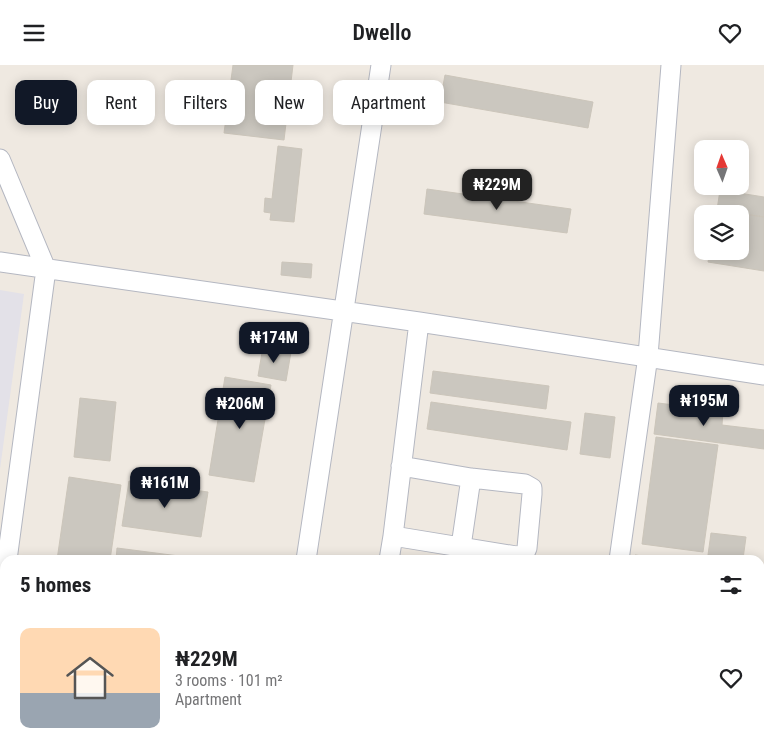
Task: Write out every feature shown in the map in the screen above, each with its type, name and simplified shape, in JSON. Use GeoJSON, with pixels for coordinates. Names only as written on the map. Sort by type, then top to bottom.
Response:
{"type":"FeatureCollection","features":[{"type":"Feature","properties":{"kind":"street"},"geometry":{"type":"LineString","coordinates":[[307,555],[381,65]]}},
{"type":"Feature","properties":{"kind":"street"},"geometry":{"type":"LineString","coordinates":[[620,555],[648,357],[671,65]]}},
{"type":"Feature","properties":{"kind":"street"},"geometry":{"type":"LineString","coordinates":[[0,159],[46,269],[8,555]]}},
{"type":"Feature","properties":{"kind":"street"},"geometry":{"type":"LineString","coordinates":[[0,262],[419,322],[764,375]]}},
{"type":"Feature","properties":{"kind":"street"},"geometry":{"type":"LineString","coordinates":[[390,555],[419,322]]}},
{"type":"Feature","properties":{"kind":"street"},"geometry":{"type":"LineString","coordinates":[[401,466],[471,478],[525,484],[532,488],[527,548],[524,555]]}},
{"type":"Feature","properties":{"kind":"street"},"geometry":{"type":"LineString","coordinates":[[460,553],[471,478]]}},
{"type":"Feature","properties":{"kind":"street"},"geometry":{"type":"LineString","coordinates":[[392,536],[460,553],[497,555]]}},
{"type":"Feature","properties":{"kind":"shaded area"},"geometry":{"type":"Polygon","coordinates":[[[0,290],[24,294],[0,469],[0,290]]]}},
{"type":"Feature","properties":{"kind":"building"},"geometry":{"type":"Polygon","coordinates":[[[233,65],[293,65],[291,80],[255,80],[255,125],[286,125],[284,140],[224,133],[225,125],[245,125],[245,80],[231,80],[233,65]]]}},
{"type":"Feature","properties":{"kind":"building"},"geometry":{"type":"Polygon","coordinates":[[[445,75],[593,102],[588,128],[444,103],[445,75]]]}},
{"type":"Feature","properties":{"kind":"building"},"geometry":{"type":"Polygon","coordinates":[[[278,146],[302,149],[294,222],[270,220],[271,213],[264,212],[265,198],[272,199],[278,146]]]}},
{"type":"Feature","properties":{"kind":"building"},"geometry":{"type":"Polygon","coordinates":[[[427,189],[571,209],[567,233],[424,214],[427,189]]]}},
{"type":"Feature","properties":{"kind":"building"},"geometry":{"type":"Polygon","coordinates":[[[719,195],[749,195],[764,197],[764,217],[749,215],[749,205],[718,205],[719,195]]]}},
{"type":"Feature","properties":{"kind":"building"},"geometry":{"type":"Polygon","coordinates":[[[749,215],[764,217],[764,271],[708,262],[708,260],[749,260],[749,215]]]}},
{"type":"Feature","properties":{"kind":"building"},"geometry":{"type":"Polygon","coordinates":[[[282,262],[312,264],[311,278],[281,275],[282,262]]]}},
{"type":"Feature","properties":{"kind":"building"},"geometry":{"type":"Polygon","coordinates":[[[263,347],[291,352],[286,381],[258,376],[263,347]]]}},
{"type":"Feature","properties":{"kind":"building"},"geometry":{"type":"Polygon","coordinates":[[[433,371],[549,386],[546,409],[430,393],[433,371]]]}},
{"type":"Feature","properties":{"kind":"building"},"geometry":{"type":"Polygon","coordinates":[[[225,377],[271,385],[254,482],[209,475],[225,377]]]}},
{"type":"Feature","properties":{"kind":"building"},"geometry":{"type":"Polygon","coordinates":[[[80,398],[116,402],[110,461],[74,457],[80,398]]]}},
{"type":"Feature","properties":{"kind":"building"},"geometry":{"type":"Polygon","coordinates":[[[431,402],[571,422],[567,450],[427,429],[431,402]]]}},
{"type":"Feature","properties":{"kind":"building"},"geometry":{"type":"Polygon","coordinates":[[[658,403],[723,411],[722,425],[764,430],[764,449],[654,434],[658,403]]]}},
{"type":"Feature","properties":{"kind":"building"},"geometry":{"type":"Polygon","coordinates":[[[585,413],[615,417],[610,458],[580,454],[585,413]]]}},
{"type":"Feature","properties":{"kind":"building"},"geometry":{"type":"Polygon","coordinates":[[[656,437],[718,445],[703,552],[642,544],[656,437]]]}},
{"type":"Feature","properties":{"kind":"building"},"geometry":{"type":"Polygon","coordinates":[[[69,477],[121,485],[111,555],[58,555],[69,477]]]}},
{"type":"Feature","properties":{"kind":"building"},"geometry":{"type":"Polygon","coordinates":[[[129,481],[208,492],[201,537],[122,526],[129,481]]]}},
{"type":"Feature","properties":{"kind":"building"},"geometry":{"type":"Polygon","coordinates":[[[711,533],[746,537],[744,555],[708,555],[711,533]]]}},
{"type":"Feature","properties":{"kind":"building"},"geometry":{"type":"Polygon","coordinates":[[[117,548],[171,555],[116,555],[117,548]]]}}]}
